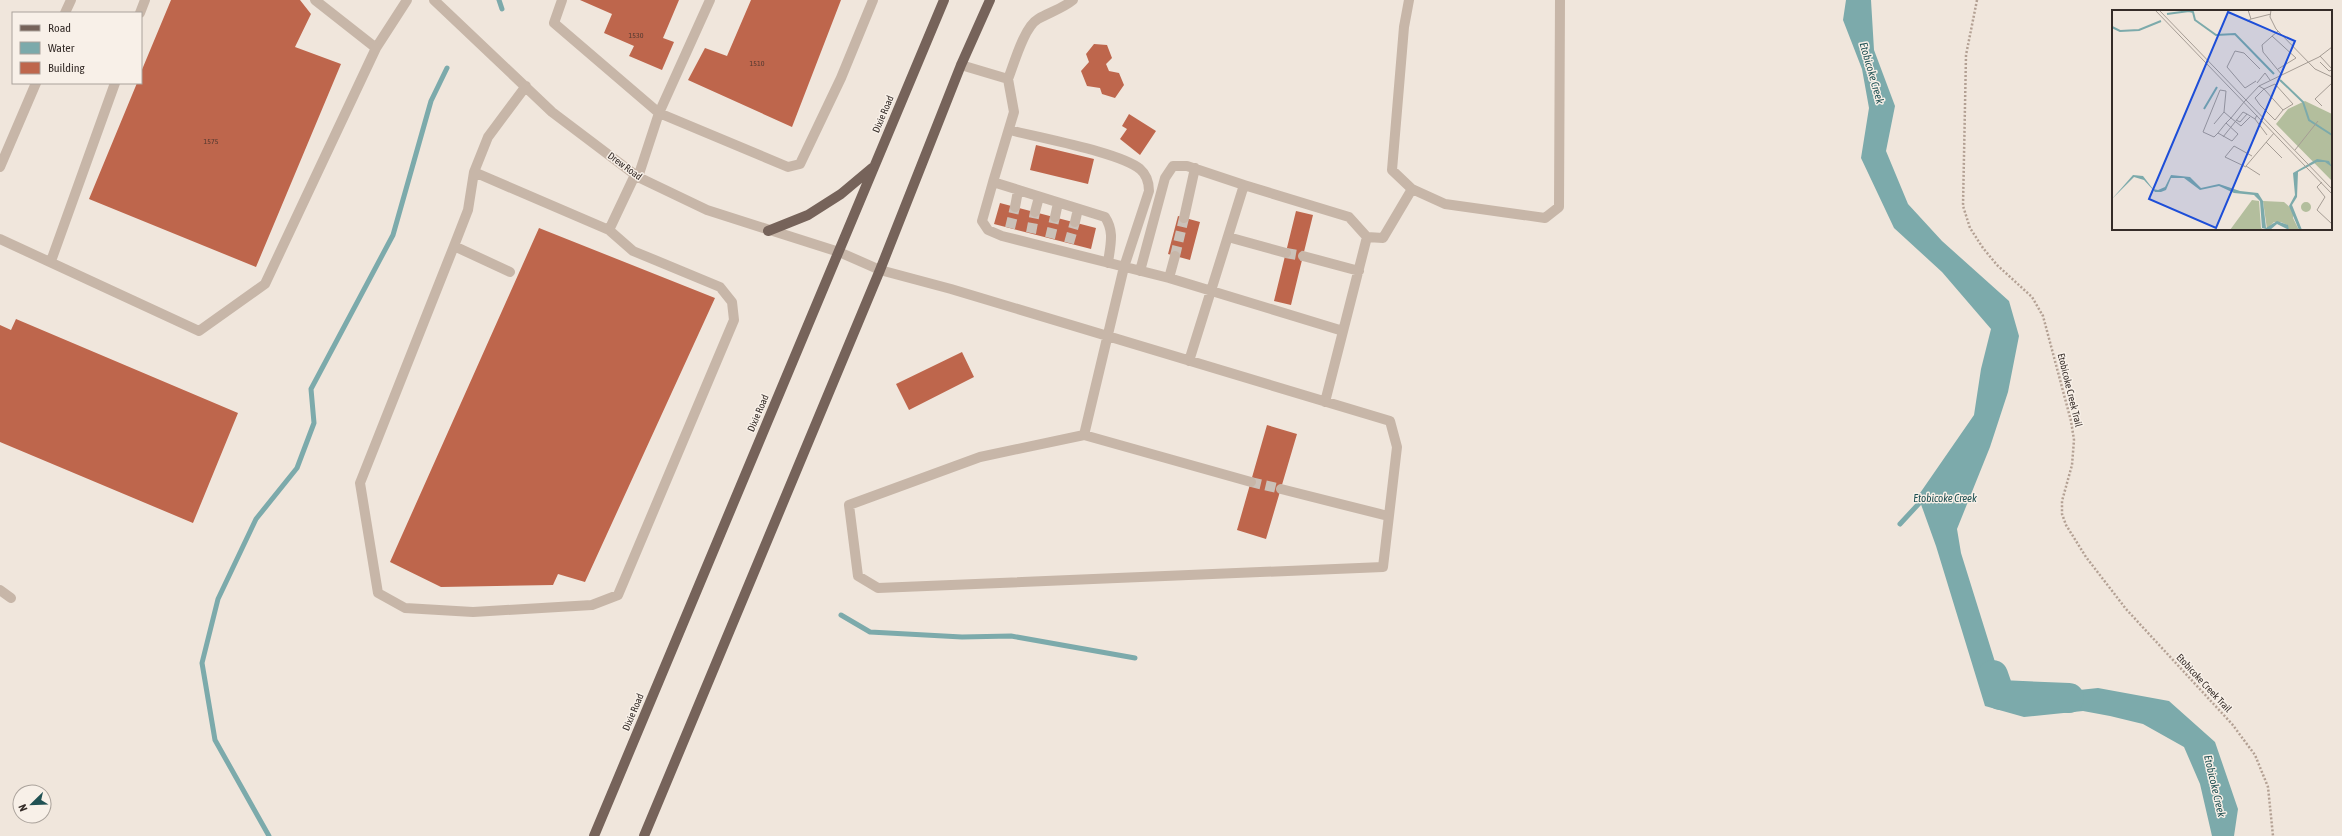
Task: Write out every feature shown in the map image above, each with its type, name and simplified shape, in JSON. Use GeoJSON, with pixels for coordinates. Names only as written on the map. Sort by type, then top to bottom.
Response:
{"type":"FeatureCollection","features":[{"type":"Feature","properties":{"kind":"main road","name":"Dixie Road"},"geometry":{"type":"LineString","coordinates":[[594,836],[944,0]]}},
{"type":"Feature","properties":{"kind":"main road"},"geometry":{"type":"LineString","coordinates":[[644,836],[880,270],[961,65],[990,0]]}},
{"type":"Feature","properties":{"kind":"main road"},"geometry":{"type":"LineString","coordinates":[[768,231],[808,215],[840,194],[874,167]]}},
{"type":"Feature","properties":{"kind":"street"},"geometry":{"type":"LineString","coordinates":[[65,12],[71,0]]}},
{"type":"Feature","properties":{"kind":"street"},"geometry":{"type":"LineString","coordinates":[[140,12],[145,0]]}},
{"type":"Feature","properties":{"kind":"street"},"geometry":{"type":"LineString","coordinates":[[315,0],[376,48]]}},
{"type":"Feature","properties":{"kind":"street"},"geometry":{"type":"LineString","coordinates":[[0,239],[51,261],[199,331],[265,284],[376,48],[407,0]]}},
{"type":"Feature","properties":{"kind":"street","name":"Drew Road"},"geometry":{"type":"LineString","coordinates":[[434,0],[552,112],[636,176],[707,210],[768,231],[839,252],[880,270],[1106,335],[1390,421],[1398,446],[1388,516]]}},
{"type":"Feature","properties":{"kind":"street"},"geometry":{"type":"LineString","coordinates":[[562,0],[554,23],[659,113],[784,166],[795,167],[800,164],[841,78],[873,0]]}},
{"type":"Feature","properties":{"kind":"street"},"geometry":{"type":"LineString","coordinates":[[609,230],[636,176],[659,113],[710,0]]}},
{"type":"Feature","properties":{"kind":"street"},"geometry":{"type":"LineString","coordinates":[[1073,0],[1062,9],[1037,19],[1028,29],[1008,79],[1014,112],[1010,130],[982,221],[988,230],[1008,238],[1028,243],[1049,243],[1068,248],[1108,263],[1169,278],[1343,331]]}},
{"type":"Feature","properties":{"kind":"street"},"geometry":{"type":"LineString","coordinates":[[1409,0],[1404,27],[1392,170],[1412,189],[1445,204],[1545,218],[1559,207],[1560,0]]}},
{"type":"Feature","properties":{"kind":"street"},"geometry":{"type":"LineString","coordinates":[[961,65],[1008,79]]}},
{"type":"Feature","properties":{"kind":"street"},"geometry":{"type":"LineString","coordinates":[[0,167],[36,84]]}},
{"type":"Feature","properties":{"kind":"street"},"geometry":{"type":"LineString","coordinates":[[51,261],[115,84]]}},
{"type":"Feature","properties":{"kind":"street"},"geometry":{"type":"LineString","coordinates":[[474,172],[609,230],[633,251],[720,287],[732,302],[734,320],[618,595],[592,605],[465,612],[405,608],[378,593],[360,483],[468,210],[474,172],[488,136],[526,86]]}},
{"type":"Feature","properties":{"kind":"street"},"geometry":{"type":"LineString","coordinates":[[1010,130],[1122,159],[1141,170],[1149,184],[1149,191],[1124,266],[1106,335],[1084,435]]}},
{"type":"Feature","properties":{"kind":"street"},"geometry":{"type":"LineString","coordinates":[[1140,271],[1165,178],[1173,166],[1187,166],[1194,168],[1349,217],[1367,237],[1383,238],[1412,189]]}},
{"type":"Feature","properties":{"kind":"street"},"geometry":{"type":"LineString","coordinates":[[1184,218],[1194,168]]}},
{"type":"Feature","properties":{"kind":"street"},"geometry":{"type":"LineString","coordinates":[[993,182],[1105,217],[1110,225],[1112,234],[1108,263]]}},
{"type":"Feature","properties":{"kind":"street"},"geometry":{"type":"LineString","coordinates":[[1189,361],[1244,185]]}},
{"type":"Feature","properties":{"kind":"street"},"geometry":{"type":"LineString","coordinates":[[1016,207],[1018,191]]}},
{"type":"Feature","properties":{"kind":"street"},"geometry":{"type":"LineString","coordinates":[[1035,212],[1039,197]]}},
{"type":"Feature","properties":{"kind":"street"},"geometry":{"type":"LineString","coordinates":[[1055,217],[1058,203]]}},
{"type":"Feature","properties":{"kind":"street"},"geometry":{"type":"LineString","coordinates":[[1075,222],[1078,209]]}},
{"type":"Feature","properties":{"kind":"street"},"geometry":{"type":"LineString","coordinates":[[1008,238],[1010,228]]}},
{"type":"Feature","properties":{"kind":"street"},"geometry":{"type":"LineString","coordinates":[[1028,243],[1030,233]]}},
{"type":"Feature","properties":{"kind":"street"},"geometry":{"type":"LineString","coordinates":[[1228,237],[1286,253]]}},
{"type":"Feature","properties":{"kind":"street"},"geometry":{"type":"LineString","coordinates":[[1324,402],[1367,237]]}},
{"type":"Feature","properties":{"kind":"street"},"geometry":{"type":"LineString","coordinates":[[454,246],[510,272]]}},
{"type":"Feature","properties":{"kind":"street"},"geometry":{"type":"LineString","coordinates":[[1169,278],[1175,256]]}},
{"type":"Feature","properties":{"kind":"street"},"geometry":{"type":"LineString","coordinates":[[1303,256],[1359,271]]}},
{"type":"Feature","properties":{"kind":"street"},"geometry":{"type":"LineString","coordinates":[[1251,482],[1084,435],[980,457],[849,505],[858,576],[878,588],[1383,567],[1388,516],[1281,489]]}},
{"type":"Feature","properties":{"kind":"street"},"geometry":{"type":"LineString","coordinates":[[0,590],[11,598]]}},
{"type":"Feature","properties":{"kind":"path","name":"Etobicoke Creek Trail"},"geometry":{"type":"LineString","coordinates":[[1977,0],[1966,55],[1963,206],[1970,228],[1983,248],[1998,265],[2032,297],[2043,316],[2071,421],[2074,440],[2072,465],[2062,502],[2062,514],[2082,552],[2126,609],[2232,724],[2255,755],[2268,787],[2273,836]]}},
{"type":"Feature","properties":{"kind":"water","name":"Etobicoke Creek"},"geometry":{"type":"Polygon","coordinates":[[[1846,0],[1871,0],[1874,50],[1895,106],[1886,151],[1908,204],[1942,241],[2009,301],[2019,336],[2008,392],[1990,447],[1957,529],[1961,553],[2000,678],[2022,696],[2098,688],[2169,701],[2215,742],[2238,809],[2234,836],[2212,836],[2200,784],[2184,747],[2143,724],[2083,711],[2024,717],[1985,706],[1936,546],[1918,496],[1974,415],[1981,369],[1991,329],[1942,272],[1894,228],[1861,158],[1869,108],[1862,69],[1843,20],[1846,0]]]}},
{"type":"Feature","properties":{"kind":"building"},"geometry":{"type":"Polygon","coordinates":[[[171,0],[300,0],[311,14],[295,47],[341,64],[256,267],[89,199],[137,84],[142,84],[142,70],[171,0]]]}},
{"type":"Feature","properties":{"kind":"building"},"geometry":{"type":"Polygon","coordinates":[[[580,0],[679,0],[663,38],[674,42],[662,70],[629,56],[634,46],[604,33],[612,14],[580,0]]]}},
{"type":"Feature","properties":{"kind":"building"},"geometry":{"type":"Polygon","coordinates":[[[751,0],[841,0],[792,127],[688,80],[705,48],[727,56],[751,0]]]}},
{"type":"Feature","properties":{"kind":"building"},"geometry":{"type":"Polygon","coordinates":[[[1094,44],[1107,45],[1112,58],[1106,64],[1109,71],[1119,73],[1124,85],[1115,98],[1102,94],[1100,88],[1087,86],[1081,71],[1089,62],[1086,54],[1094,44]]]}},
{"type":"Feature","properties":{"kind":"building"},"geometry":{"type":"Polygon","coordinates":[[[1129,114],[1156,131],[1140,155],[1120,139],[1127,129],[1122,126],[1129,114]]]}},
{"type":"Feature","properties":{"kind":"building"},"geometry":{"type":"Polygon","coordinates":[[[1036,145],[1094,159],[1088,184],[1030,170],[1036,145]]]}},
{"type":"Feature","properties":{"kind":"building"},"geometry":{"type":"Polygon","coordinates":[[[1000,203],[1096,228],[1091,249],[994,224],[1000,203]]]}},
{"type":"Feature","properties":{"kind":"building"},"geometry":{"type":"Polygon","coordinates":[[[1296,211],[1313,215],[1291,305],[1274,301],[1296,211]]]}},
{"type":"Feature","properties":{"kind":"building"},"geometry":{"type":"Polygon","coordinates":[[[1178,216],[1200,222],[1190,260],[1168,254],[1178,216]]]}},
{"type":"Feature","properties":{"kind":"building"},"geometry":{"type":"Polygon","coordinates":[[[539,228],[715,298],[585,582],[558,574],[553,585],[441,587],[390,562],[539,228]]]}},
{"type":"Feature","properties":{"kind":"building"},"geometry":{"type":"Polygon","coordinates":[[[16,319],[238,413],[193,523],[0,442],[0,325],[11,330],[16,319]]]}},
{"type":"Feature","properties":{"kind":"building"},"geometry":{"type":"Polygon","coordinates":[[[962,352],[974,377],[909,410],[896,384],[962,352]]]}},
{"type":"Feature","properties":{"kind":"building"},"geometry":{"type":"Polygon","coordinates":[[[1267,425],[1297,434],[1266,539],[1237,530],[1267,425]]]}},
{"type":"Feature","properties":{"kind":"waterway"},"geometry":{"type":"LineString","coordinates":[[499,0],[502,9]]}},
{"type":"Feature","properties":{"kind":"waterway"},"geometry":{"type":"LineString","coordinates":[[269,836],[215,740],[202,663],[218,599],[256,519],[297,468],[314,423],[311,389],[393,235],[431,101],[447,68]]}},
{"type":"Feature","properties":{"kind":"waterway"},"geometry":{"type":"LineString","coordinates":[[1900,524],[1925,497]]}},
{"type":"Feature","properties":{"kind":"waterway"},"geometry":{"type":"LineString","coordinates":[[841,615],[870,632],[962,637],[1011,636],[1135,658]]}},
{"type":"Feature","properties":{"kind":"waterway","name":"Etobicoke Creek"},"geometry":{"type":"LineString","coordinates":[[1993,675],[2000,695],[2069,698]]}},
{"type":"Feature","properties":{"kind":"tunnel"},"geometry":{"type":"LineString","coordinates":[[1010,228],[1015,207]]}},
{"type":"Feature","properties":{"kind":"tunnel"},"geometry":{"type":"LineString","coordinates":[[1031,233],[1035,212]]}},
{"type":"Feature","properties":{"kind":"tunnel"},"geometry":{"type":"LineString","coordinates":[[1050,238],[1055,217]]}},
{"type":"Feature","properties":{"kind":"tunnel"},"geometry":{"type":"LineString","coordinates":[[1175,256],[1184,218]]}},
{"type":"Feature","properties":{"kind":"tunnel"},"geometry":{"type":"LineString","coordinates":[[1069,243],[1075,222]]}},
{"type":"Feature","properties":{"kind":"tunnel"},"geometry":{"type":"LineString","coordinates":[[1286,253],[1303,256]]}},
{"type":"Feature","properties":{"kind":"tunnel"},"geometry":{"type":"LineString","coordinates":[[1251,482],[1281,489]]}}]}
